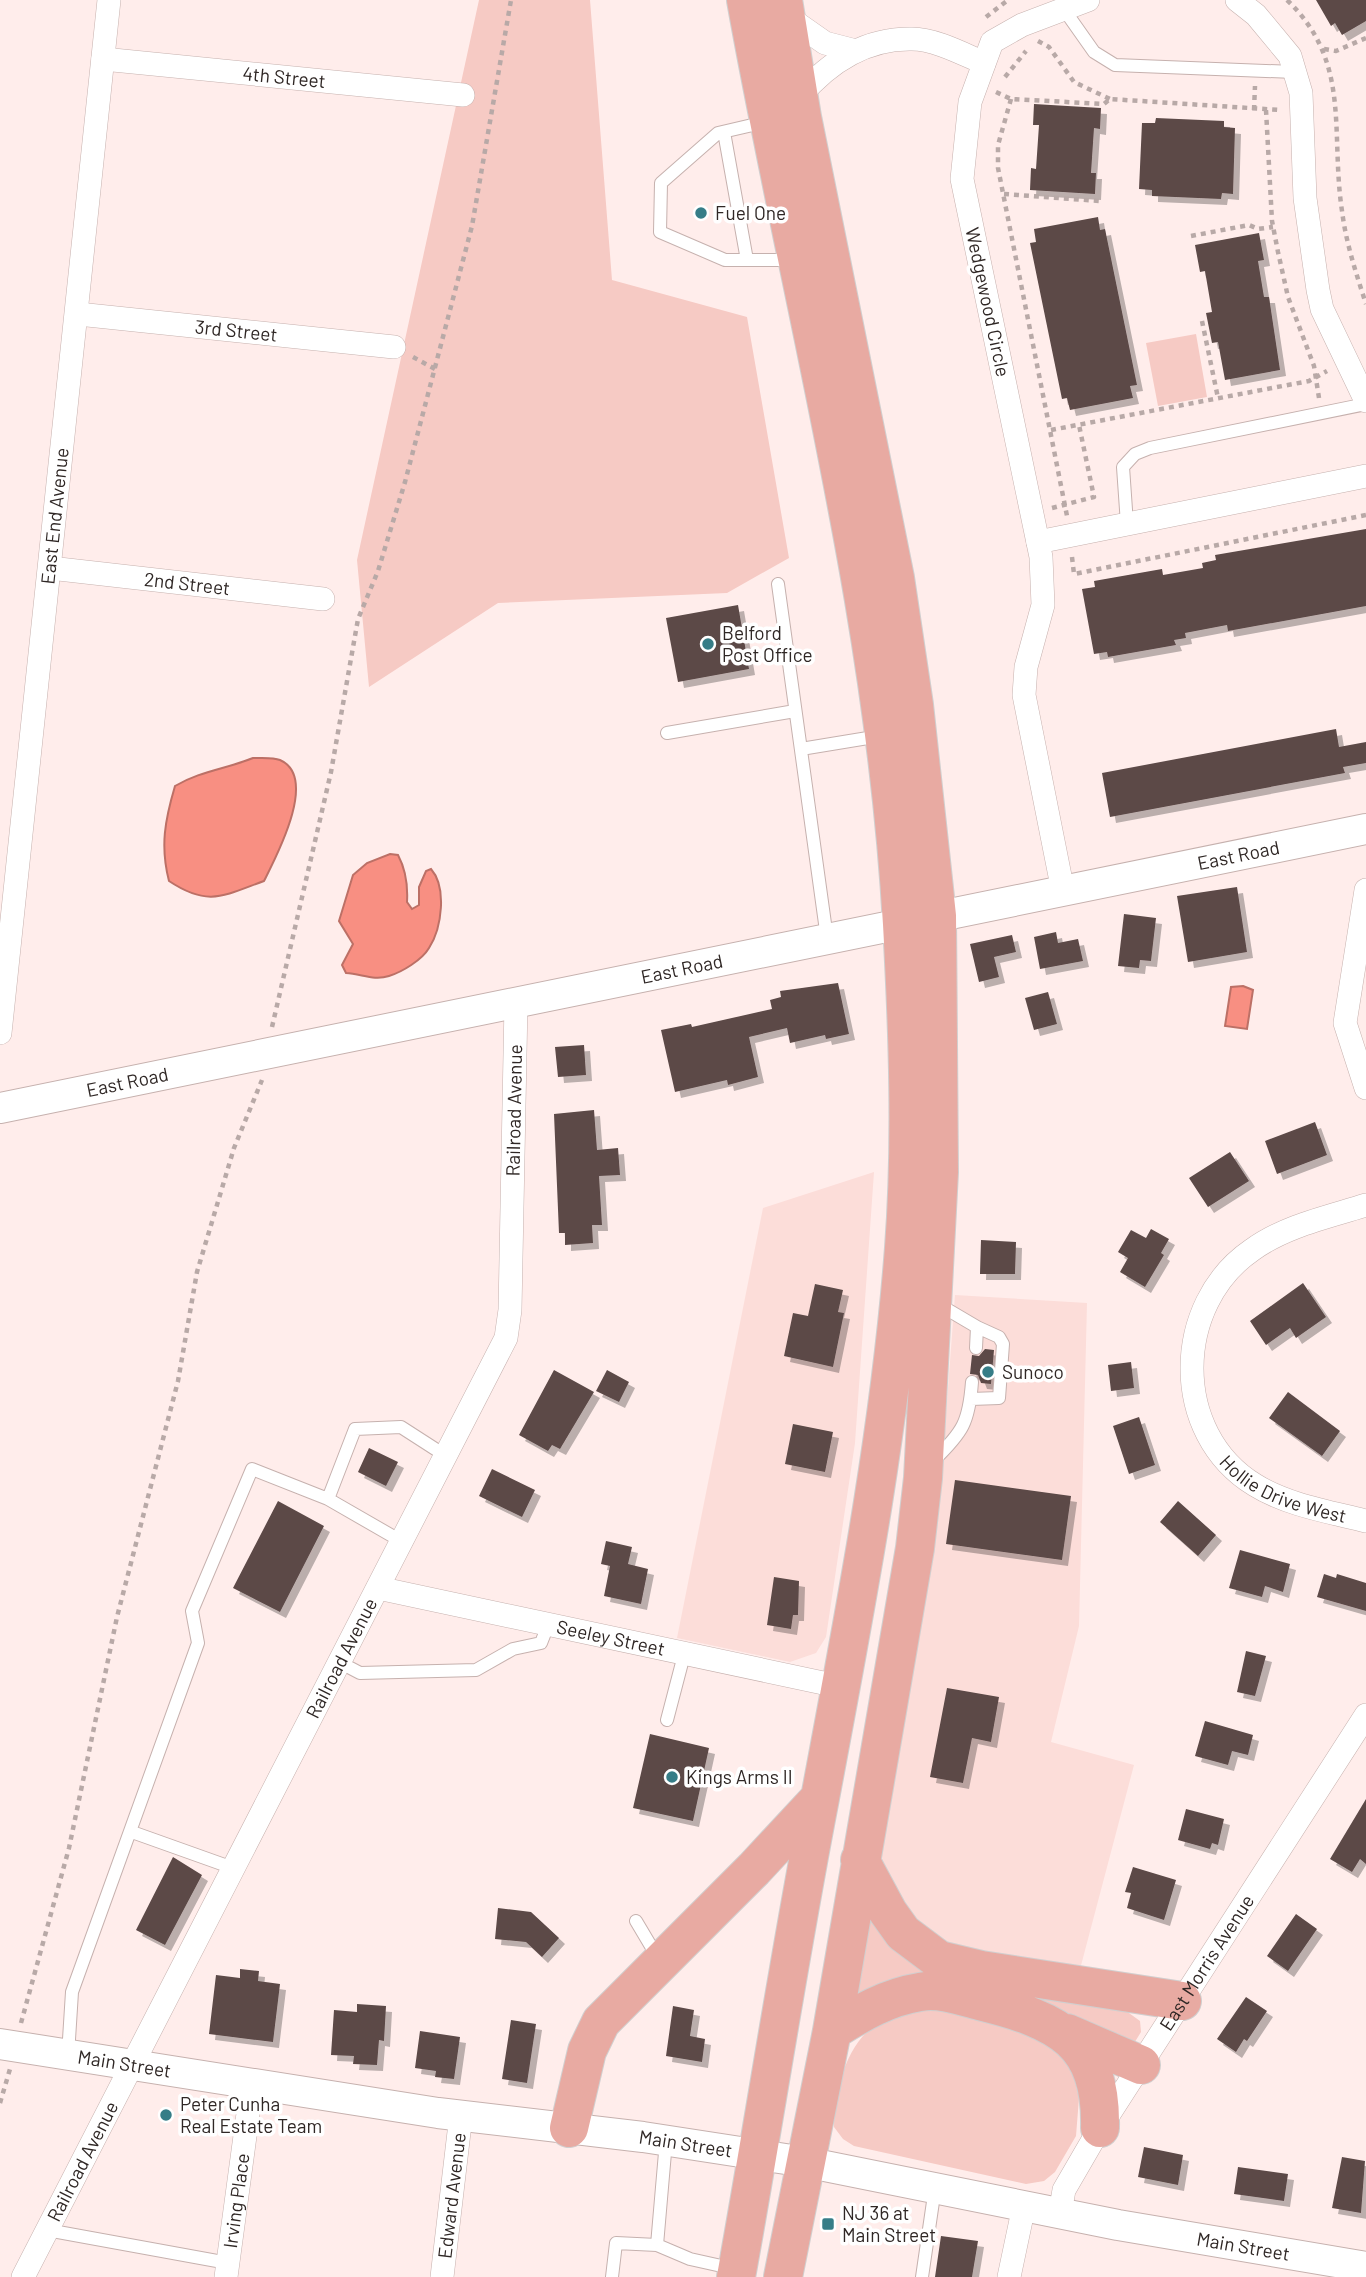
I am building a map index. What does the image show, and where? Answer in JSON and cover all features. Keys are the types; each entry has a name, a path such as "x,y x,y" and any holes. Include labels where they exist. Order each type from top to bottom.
{"highway":[{"path":"737,2273 820,1798 842,1688 882,1435 904,1247 907,1122 920,919 883,736 857,555 768,121 746,0"},
{"path":"783,2277 832,2031 915,1548 923,1470 939,1160 920,919 914,705 895,578 799,97 784,7"},
{"path":"569,2128 587,2051 601,2022 754,1869 820,1798"},
{"path":"860,1860 888,1912 903,1933 939,1960 981,1970 1182,2001"},
{"path":"832,2031 859,2014 896,1997 923,1991 951,1993 1006,2007 1141,2065"},
{"path":"1065,2032 1088,2062 1101,2094 1100,2128"}],"street":[{"name":"East End Avenue","path":"0,1033 78,314 109,0"},
{"name":"Wedgewood Circle","path":"1063,891 1024,695 1026,667 1043,605 1038,542 962,179 970,102 992,42 1022,24 1088,0"},
{"path":"1237,0 1256,15 1290,56 1301,93 1306,198 1322,309 1366,402"},
{"path":"784,7 825,43 856,51"},
{"path":"799,97 817,75 856,51 912,39 984,63"},
{"name":"4th Street","path":"103,59 463,95"},
{"name":"3rd Street","path":"78,314 394,347"},
{"path":"1038,542 1366,476"},
{"name":"2nd Street","path":"50,568 323,598"},
{"name":"East Road","path":"0,1108 1366,829"},
{"path":"1366,890 1345,1023 1366,1088"},
{"name":"Railroad Avenue","path":"23,2277 506,1338 516,1003"},
{"name":"Hollie Drive West","path":"1366,1205 1275,1237 1252,1250 1220,1280 1202,1311 1192,1348 1191,1372 1198,1411 1213,1441 1238,1474 1255,1486 1295,1502 1366,1521"},
{"name":"Seeley Street","path":"378,1588 842,1688"},
{"name":"East Morris Avenue","path":"1060,2213 1064,2190 1100,2128 1366,1715"},
{"name":"Main Street","path":"10,2046 461,2115 805,2162 1060,2213 1366,2267"},
{"name":"Irving Place","path":"227,2270 252,2084"},
{"name":"Edward Avenue","path":"442,2277 461,2115"},
{"path":"1009,2277 1024,2206"}],"lane":[{"path":"1063,8 1094,52 1115,65 1294,72"},
{"path":"768,121 718,133 661,183 660,232 725,260 796,260"},
{"path":"724,132 747,260"},
{"path":"1128,524 1123,467 1135,454 1150,448 1366,402"},
{"path":"778,584 827,938"},
{"path":"667,733 795,711"},
{"path":"801,749 883,736"},
{"path":"933,1302 999,1337 1003,1344 999,1398 971,1399"},
{"path":"976,1348 977,1327"},
{"path":"923,1470 958,1437 968,1419 972,1382"},
{"path":"328,1499 355,1429 401,1427 446,1456"},
{"path":"68,2055 72,1992 132,1832 198,1643 192,1611 252,1469 328,1499 401,1542"},
{"path":"339,1662 360,1673 476,1670 513,1649 541,1643 548,1625"},
{"path":"667,1720 684,1655"},
{"path":"132,1832 233,1868"},
{"path":"636,1922 660,1961"},
{"path":"657,2245 666,2141"},
{"path":"922,2277 935,2188"},
{"path":"47,2230 227,2270"},
{"path":"612,2277 616,2243 657,2245 690,2259 737,2273"}],"path":[{"path":"271,1032 331,772 358,619 378,571 405,482 472,226 511,0"},
{"path":"1287,0 1304,16 1323,49 1335,85 1341,208 1351,257 1366,304"},
{"path":"1323,49 1336,51 1366,37"},
{"path":"1110,99 1104,104 1011,99 1000,97 995,91 1024,53 1038,41 1049,47 1074,82 1110,99 1254,110 1302,110"},
{"path":"1254,110 1255,72"},
{"path":"1011,99 998,145 998,168 1051,430 1067,524"},
{"path":"1266,110 1273,227 1288,297 1314,366 1314,377 1323,412"},
{"path":"1004,194 1099,201"},
{"path":"1191,236 1249,225 1258,229 1273,227"},
{"path":"1202,321 1218,398"},
{"path":"1051,430 1310,381 1314,377 1349,365"},
{"path":"1045,510 1094,497 1079,425"},
{"path":"1071,549 1074,574 1366,515"},
{"path":"0,2103 10,2046 68,1848 117,1617 178,1381 197,1272 234,1148 263,1075"}],"shaded area":[{"path":"479,0 590,0 612,280 747,317 789,558 727,593 498,603 369,687 357,560"},
{"path":"1196,334 1207,397 1158,406 1146,343"},
{"path":"253,758 280,760 291,769 296,783 295,799 285,837 264,881 226,894 205,896 169,881 165,833 175,786"},
{"path":"390,854 398,855 401,861 406,878 407,902 412,909 419,905 419,887 426,871 431,869 436,877 441,897 437,930 422,957 394,974 378,978 346,973 342,965 353,944 339,921 353,875 367,863"},
{"path":"1243,986 1253,990 1247,1029 1225,1026 1231,987"},
{"path":"874,1172 855,1443 826,1637 816,1653 790,1662 677,1638 763,1208"},
{"path":"955,1295 1087,1303 1079,1626 1051,1742 1134,1765 1079,1973 979,1960 910,1929 879,1860 943,1455"},
{"path":"869,1906 937,1974 863,1998 855,1992"},
{"path":"985,1985 1122,2008 1140,2021 1141,2032 1133,2045"},
{"path":"916,2004 1030,2030 1071,2064 1079,2098 1076,2136 1055,2172 1044,2181 1026,2184 854,2146 843,2139 834,2127 840,2082 859,2041 881,2020"}],"building":[{"path":"1316,0 1366,0 1366,21 1342,35 1335,23 1331,26"},
{"path":"1034,104 1101,108 1100,129 1094,128 1091,173 1096,173 1095,194 1030,190 1031,168 1036,169 1039,125 1033,125"},
{"path":"1156,118 1224,121 1224,127 1235,128 1233,194 1222,193 1221,199 1152,196 1152,190 1139,189 1142,123 1155,123"},
{"path":"1098,217 1100,230 1105,229 1137,385 1130,386 1133,398 1070,410 1067,398 1062,399 1030,243 1036,242 1034,229"},
{"path":"1259,233 1264,260 1258,261 1264,297 1269,297 1280,370 1225,380 1218,342 1212,343 1206,313 1212,312 1205,271 1200,272 1195,245"},
{"path":"1366,529 1366,606 1228,631 1227,625 1185,633 1186,638 1174,640 1176,645 1108,657 1107,652 1094,654 1082,589 1095,587 1094,581 1162,569 1163,575 1203,568 1202,563 1216,560 1215,555"},
{"name":"Belford Post Office","path":"738,605 749,669 678,682 666,618"},
{"path":"1336,729 1339,747 1366,742 1366,763 1343,767 1345,773 1110,817 1102,773"},
{"path":"1237,887 1247,952 1188,962 1177,896"},
{"path":"1124,914 1156,918 1151,961 1140,960 1139,968 1118,966"},
{"path":"1056,932 1058,943 1078,939 1083,961 1040,969 1034,937"},
{"path":"1012,935 1016,952 994,957 999,977 979,982 970,944"},
{"path":"838,983 849,1034 826,1039 825,1035 790,1043 787,1028 749,1037 758,1077 728,1085 727,1080 675,1092 661,1030 691,1024 692,1027 772,1009 770,1000 781,997 780,991"},
{"path":"1048,992 1057,1024 1034,1030 1025,998"},
{"path":"584,1045 586,1075 558,1077 555,1047"},
{"path":"594,1110 597,1150 618,1148 620,1175 599,1176 602,1225 592,1225 593,1243 565,1245 565,1233 559,1233 554,1114"},
{"path":"1315,1122 1327,1155 1277,1174 1265,1141"},
{"path":"1230,1152 1249,1181 1208,1207 1189,1178"},
{"path":"1151,1229 1169,1239 1161,1253 1164,1255 1145,1287 1120,1272 1128,1258 1118,1252 1131,1230 1146,1238"},
{"path":"981,1240 1016,1242 1015,1274 980,1274"},
{"path":"1303,1283 1326,1317 1296,1338 1290,1328 1266,1345 1250,1321"},
{"path":"815,1284 843,1290 838,1312 844,1313 833,1367 784,1356 793,1313 808,1316"},
{"path":"985,1349 994,1350 991,1384 981,1383 978,1375 970,1374 972,1355 979,1356"},
{"path":"1131,1362 1134,1388 1111,1391 1108,1365"},
{"path":"554,1370 594,1392 560,1449 552,1445 548,1451 519,1435"},
{"path":"607,1370 629,1382 619,1402 596,1391"},
{"path":"1288,1392 1340,1431 1322,1456 1269,1418"},
{"path":"1139,1417 1155,1465 1129,1474 1113,1426"},
{"path":"793,1424 833,1432 825,1472 785,1464"},
{"path":"369,1448 398,1462 386,1486 358,1472"},
{"path":"492,1469 535,1490 522,1517 479,1496"},
{"path":"955,1480 1071,1496 1062,1560 946,1544"},
{"path":"278,1501 324,1526 280,1612 233,1588"},
{"path":"1178,1501 1216,1535 1198,1556 1160,1522"},
{"path":"606,1541 632,1547 628,1564 648,1569 641,1604 604,1596 610,1566 601,1564"},
{"path":"1240,1550 1290,1564 1283,1592 1265,1586 1262,1597 1229,1588"},
{"path":"1324,1574 1336,1578 1337,1574 1366,1583 1366,1611 1317,1597"},
{"path":"774,1577 799,1581 798,1615 793,1615 791,1629 767,1625"},
{"path":"1246,1651 1266,1656 1255,1696 1237,1692"},
{"path":"947,1688 999,1697 991,1742 972,1738 963,1783 930,1777"},
{"path":"1205,1721 1253,1735 1248,1755 1232,1751 1228,1765 1195,1756"},
{"path":"650,1734 709,1748 693,1821 633,1808"},
{"path":"1366,1799 1366,1864 1360,1859 1352,1872 1330,1859"},
{"path":"1186,1809 1224,1819 1218,1845 1212,1843 1210,1849 1178,1840"},
{"path":"173,1857 202,1875 165,1945 136,1930"},
{"path":"1133,1867 1176,1880 1164,1920 1127,1908 1131,1893 1125,1892"},
{"path":"498,1908 531,1912 559,1938 542,1957 526,1942 495,1939"},
{"path":"1296,1914 1317,1929 1288,1971 1267,1956"},
{"path":"240,1969 259,1971 258,1981 280,1984 273,2042 209,2034 216,1975 240,1978"},
{"path":"1246,1997 1267,2011 1247,2041 1244,2039 1236,2052 1217,2039"},
{"path":"357,2004 386,2006 384,2041 379,2040 377,2065 353,2064 354,2056 331,2055 334,2010 357,2012"},
{"path":"673,2006 694,2010 690,2036 705,2039 702,2062 666,2056"},
{"path":"511,2020 536,2024 527,2083 502,2079"},
{"path":"420,2031 460,2037 454,2079 435,2077 436,2071 415,2068"},
{"path":"1144,2147 1183,2155 1178,2185 1138,2177"},
{"path":"1342,2157 1365,2161 1361,2213 1332,2208"},
{"path":"1238,2167 1288,2174 1284,2201 1234,2194"},
{"path":"941,2236 978,2241 972,2277 935,2277"}],"place":[{"name":"Fuel One","path":"701,213"},
{"name":"Belford Post Office","path":"708,644"},
{"name":"Sunoco","path":"988,1372"},
{"name":"Kings Arms II","path":"672,1777"},
{"name":"Peter Cunha Real Estate Team","path":"166,2115"},
{"name":"NJ 36 at Main Street","path":"828,2224"}]}
